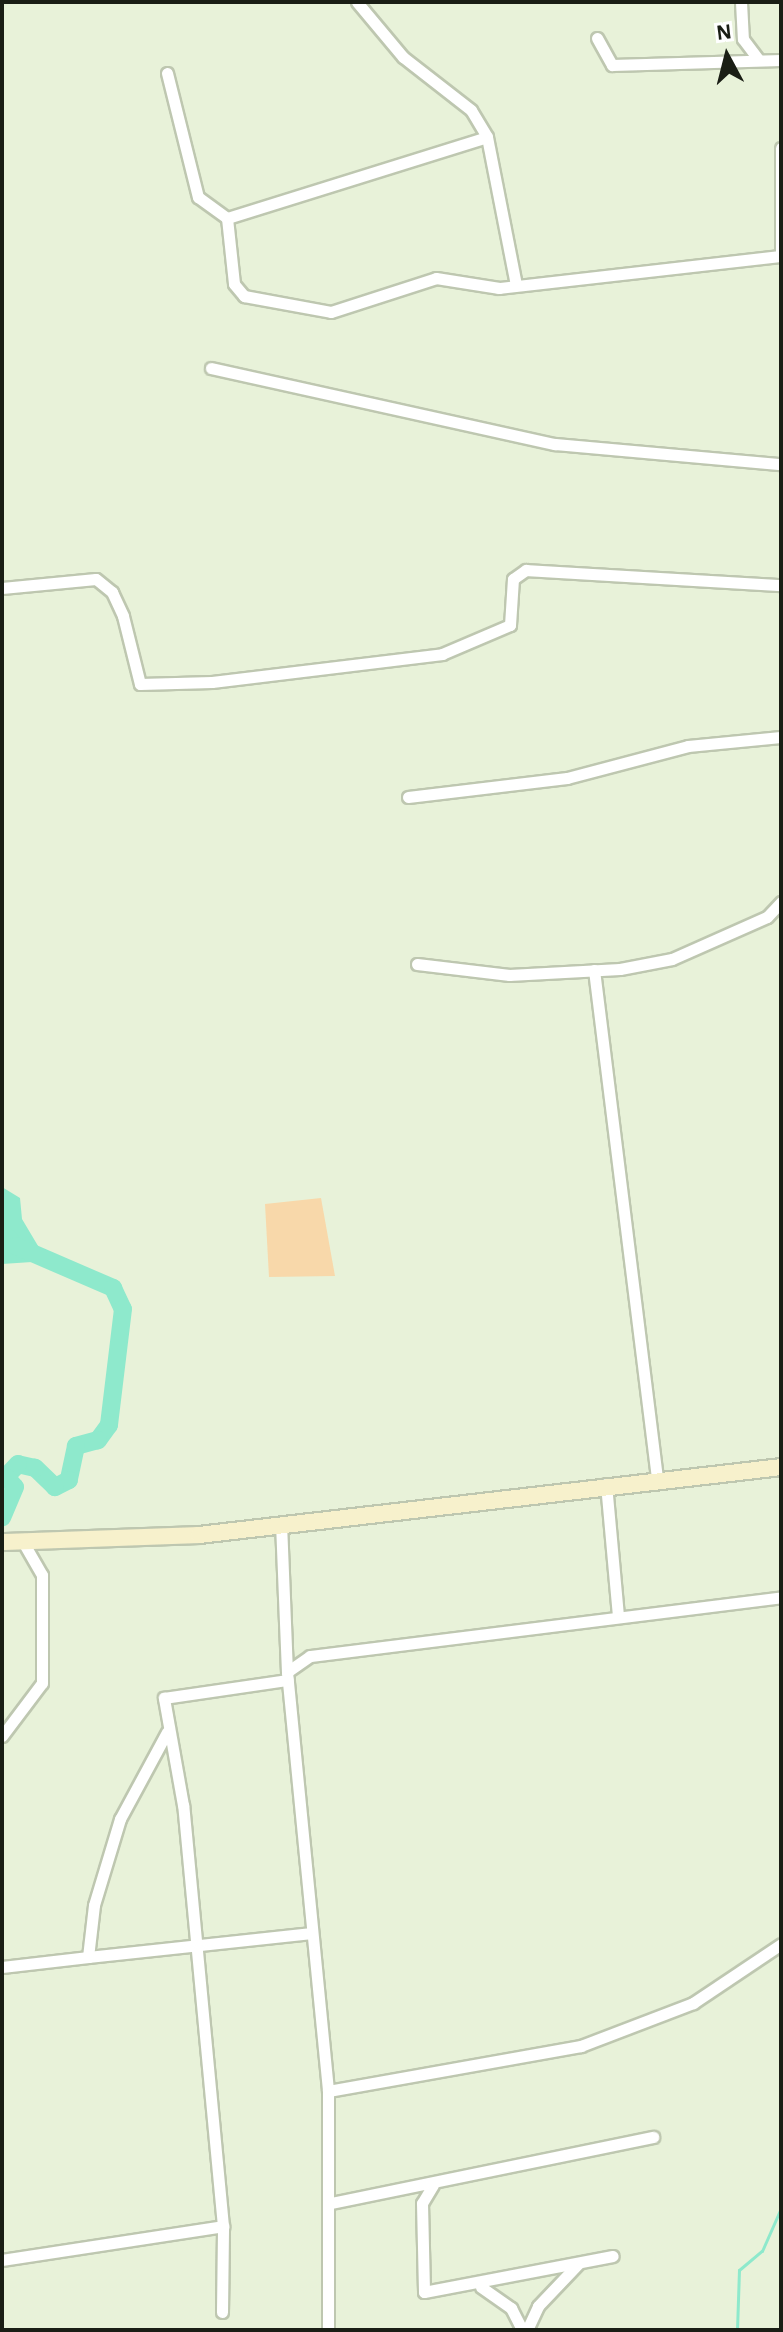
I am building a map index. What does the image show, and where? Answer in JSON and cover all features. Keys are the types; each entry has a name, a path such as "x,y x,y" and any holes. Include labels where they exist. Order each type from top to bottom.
{"main road":[{"path":"3,1542 137,1541 657,1478 781,1467"}],"street":[{"path":"357,2 403,57 471,110 487,137 516,285"},
{"path":"741,2 743,39 759,60"},
{"path":"597,38 612,65 781,60"},
{"path":"167,73 198,197 227,218 234,284 244,296 281,308 331,312 436,278 516,285 781,256 781,148"},
{"path":"227,218 487,137"},
{"path":"211,368 555,444 781,464"},
{"path":"2,588 96,579 112,592 123,616 140,684 212,682 442,654 510,625 513,579 526,570 781,585"},
{"path":"408,797 567,778 688,746 781,737"},
{"path":"417,964 509,975 594,970 672,959 767,917 781,902"},
{"path":"594,970 657,1478"},
{"path":"606,1484 618,1616"},
{"path":"281,1523 287,1676 328,2091 331,2203 328,2330"},
{"path":"2,1736 42,1683 42,1575 23,1542"},
{"path":"287,1646 310,1656 781,1597"},
{"path":"222,2312 223,2226 183,1805 164,1698 287,1676 310,1656"},
{"path":"88,1957 94,1905 120,1819 168,1731"},
{"path":"2,1967 312,1933"},
{"path":"328,2091 581,2046 693,2003 781,1944"},
{"path":"331,2203 402,2192 653,2137"},
{"path":"433,2185 422,2203 424,2292 477,2287 613,2256"},
{"path":"402,2192 422,2203"},
{"path":"2,2260 223,2226"},
{"path":"477,2287 511,2308 525,2330 538,2306 579,2263"}],"shaded area":[{"path":"321,1198 335,1276 269,1277 265,1204"}],"water":[{"path":"2,1187 20,1198 22,1219 47,1261 2,1264"}],"waterway":[{"path":"2,1232 16,1246 113,1288 123,1309 109,1425 98,1440 76,1446 69,1480 55,1487 35,1468 18,1464 6,1477 15,1487 2,1517"},
{"path":"737,2330 739,2270 762,2251 781,2208"}]}
